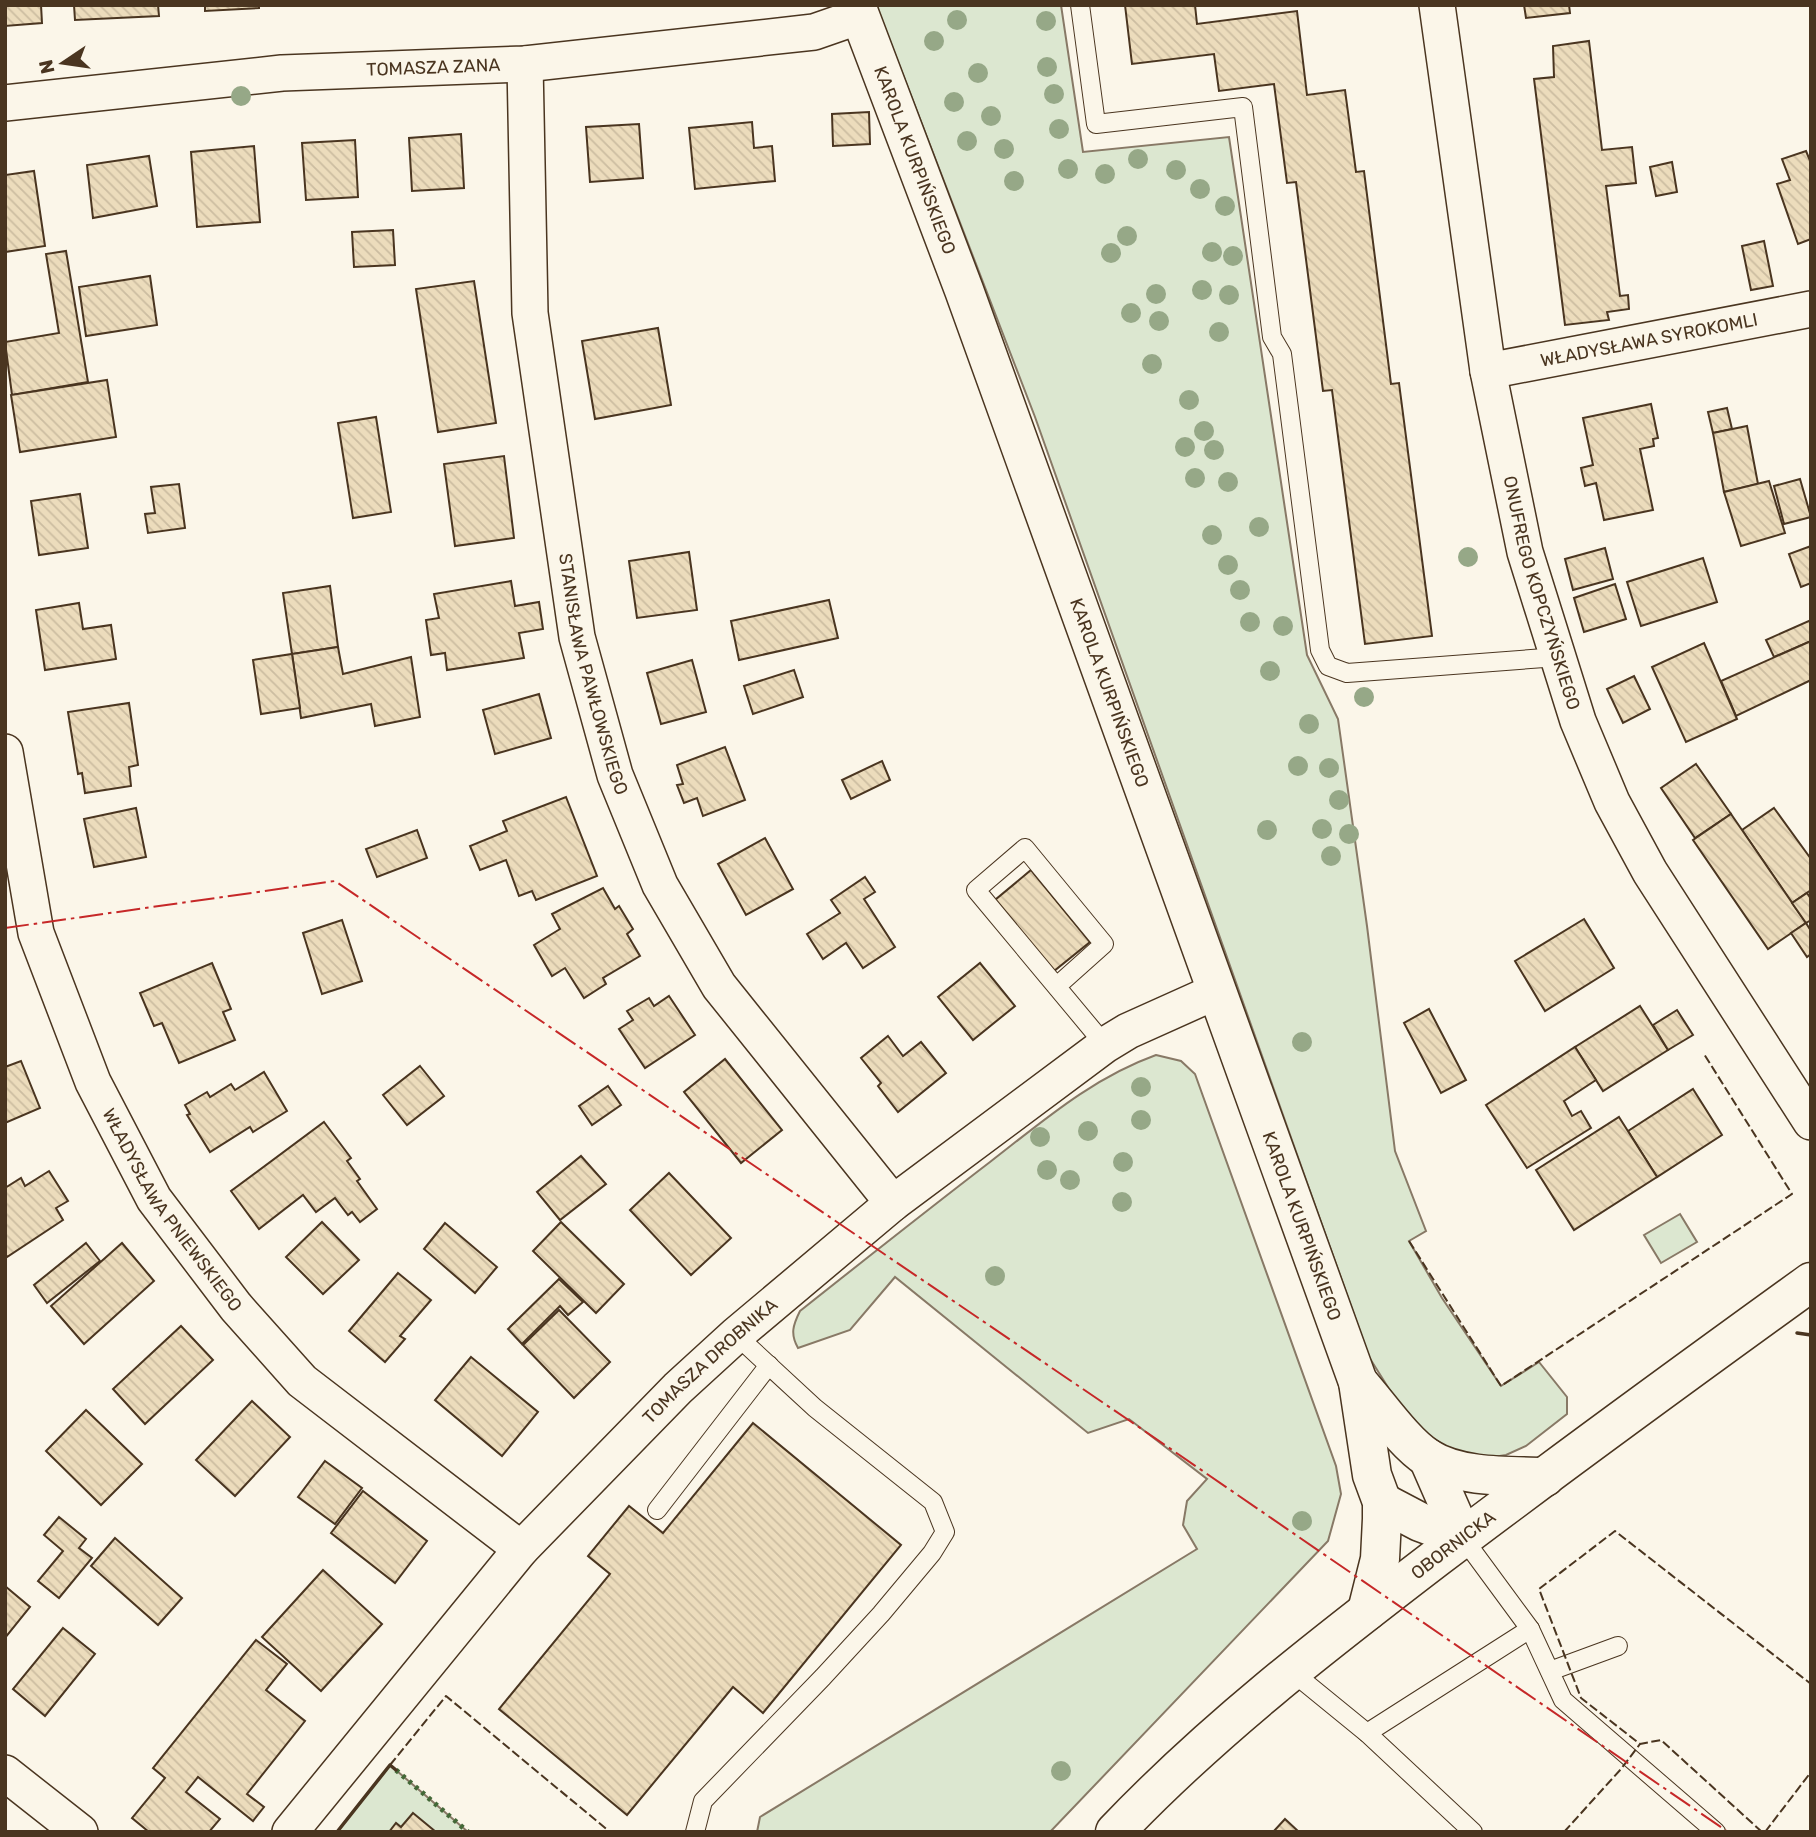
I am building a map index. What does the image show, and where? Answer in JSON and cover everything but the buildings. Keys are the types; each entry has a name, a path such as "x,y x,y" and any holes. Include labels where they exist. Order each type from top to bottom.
{"street":[{"name":"ONUFREGO KOPCZYŃSKIEGO","path":"1437,5 1488,371 1525,552 1578,721 1612,802 1650,872 1811,1122"},
{"name":"TOMASZA ZANA","path":"5,103 282,73 525,64 814,32 858,10"},
{"name":"KAROLA KURPIŃSKIEGO","path":"858,10 964,290 1358,1382 1372,1475 1382,1502 1380,1559 1367,1611"},
{"name":"STANISŁAWA PAWŁOWSKIEGO","path":"525,64 530,313 577,637 615,775 660,885 719,986 893,1203"},
{"name":"WŁADYSŁAWA SYROKOMLI","path":"1488,371 1811,309"},
{"name":"WŁADYSŁAWA PNIEWSKIEGO","path":"5,752 36,933 93,1082 154,1199 236,1307 302,1381 521,1549"},
{"name":"TOMASZA DROBNIKA","path":"290,1832 521,1549 678,1388 736,1335 893,1203 1105,1045 1128,1031 1217,991"},
{"name":"OBORNICKA","path":"1115,1832 1246,1709 1367,1611 1545,1477 1805,1295"},
{"name":"KAROLA KURPIŃSKIEGO","path":"1358,1382 1409,1441 1428,1458 1467,1472 1545,1477"},
{"name":"KAROLA KURPIŃSKIEGO","path":"1428,1458 1463,1538"},
{"path":"1382,1502 1420,1522 1463,1538"},
{"path":"5,1773 80,1832"}],"lane":[{"path":"1080,5 1096,124 1243,107 1272,337 1282,354 1320,650 1328,666 1347,673 1558,657"},
{"path":"1057,986 1104,944 1025,848 976,890 1105,1045"},
{"path":"695,1832 703,1801 881,1614 932,1553 945,1532 933,1502 815,1408 736,1335"},
{"path":"657,1510 769,1364"},
{"path":"1463,1538 1530,1629 1563,1700 1716,1832"},
{"path":"1367,1733 1530,1629"},
{"path":"1550,1671 1618,1646"},
{"path":"1291,1671 1367,1733 1474,1832"}],"green space":[{"path":"876,5 1061,5 1083,152 1229,137 1307,655 1338,719 1395,1151 1426,1231 1409,1241 1442,1298 1501,1386 1539,1362 1567,1397 1567,1414 1526,1446 1506,1455 1487,1458 1449,1449 1426,1433 1396,1400 1369,1357 1035,417"},
{"path":"1156,1055 1181,1061 1195,1074 1336,1466 1341,1494 1328,1541 1050,1832 757,1832 760,1817 1197,1549 1183,1525 1187,1501 1207,1479 1129,1419 1088,1433 895,1277 850,1330 798,1348 793,1334 800,1311 1029,1131 1089,1088"},
{"path":"1680,1214 1697,1242 1661,1263 1644,1235"},
{"path":"390,1765 468,1832 337,1832"}],"hedge":[{"path":"396,1770 468,1832"}],"fence":[{"path":"1409,1241 1501,1386 1792,1194 1704,1054"},
{"path":"1762,1832 1661,1740 1640,1744 1581,1698 1539,1589 1615,1531 1811,1684"},
{"path":"390,1765 446,1696 610,1832"},
{"path":"1564,1832 1640,1744"},
{"path":"1765,1832 1811,1772"}],"wall":[{"path":"1797,1333 1811,1335"},
{"path":"337,1832 390,1765 396,1770"}],"power":[{"path":"5,928 335,881 1130,1421 1728,1832"}]}
